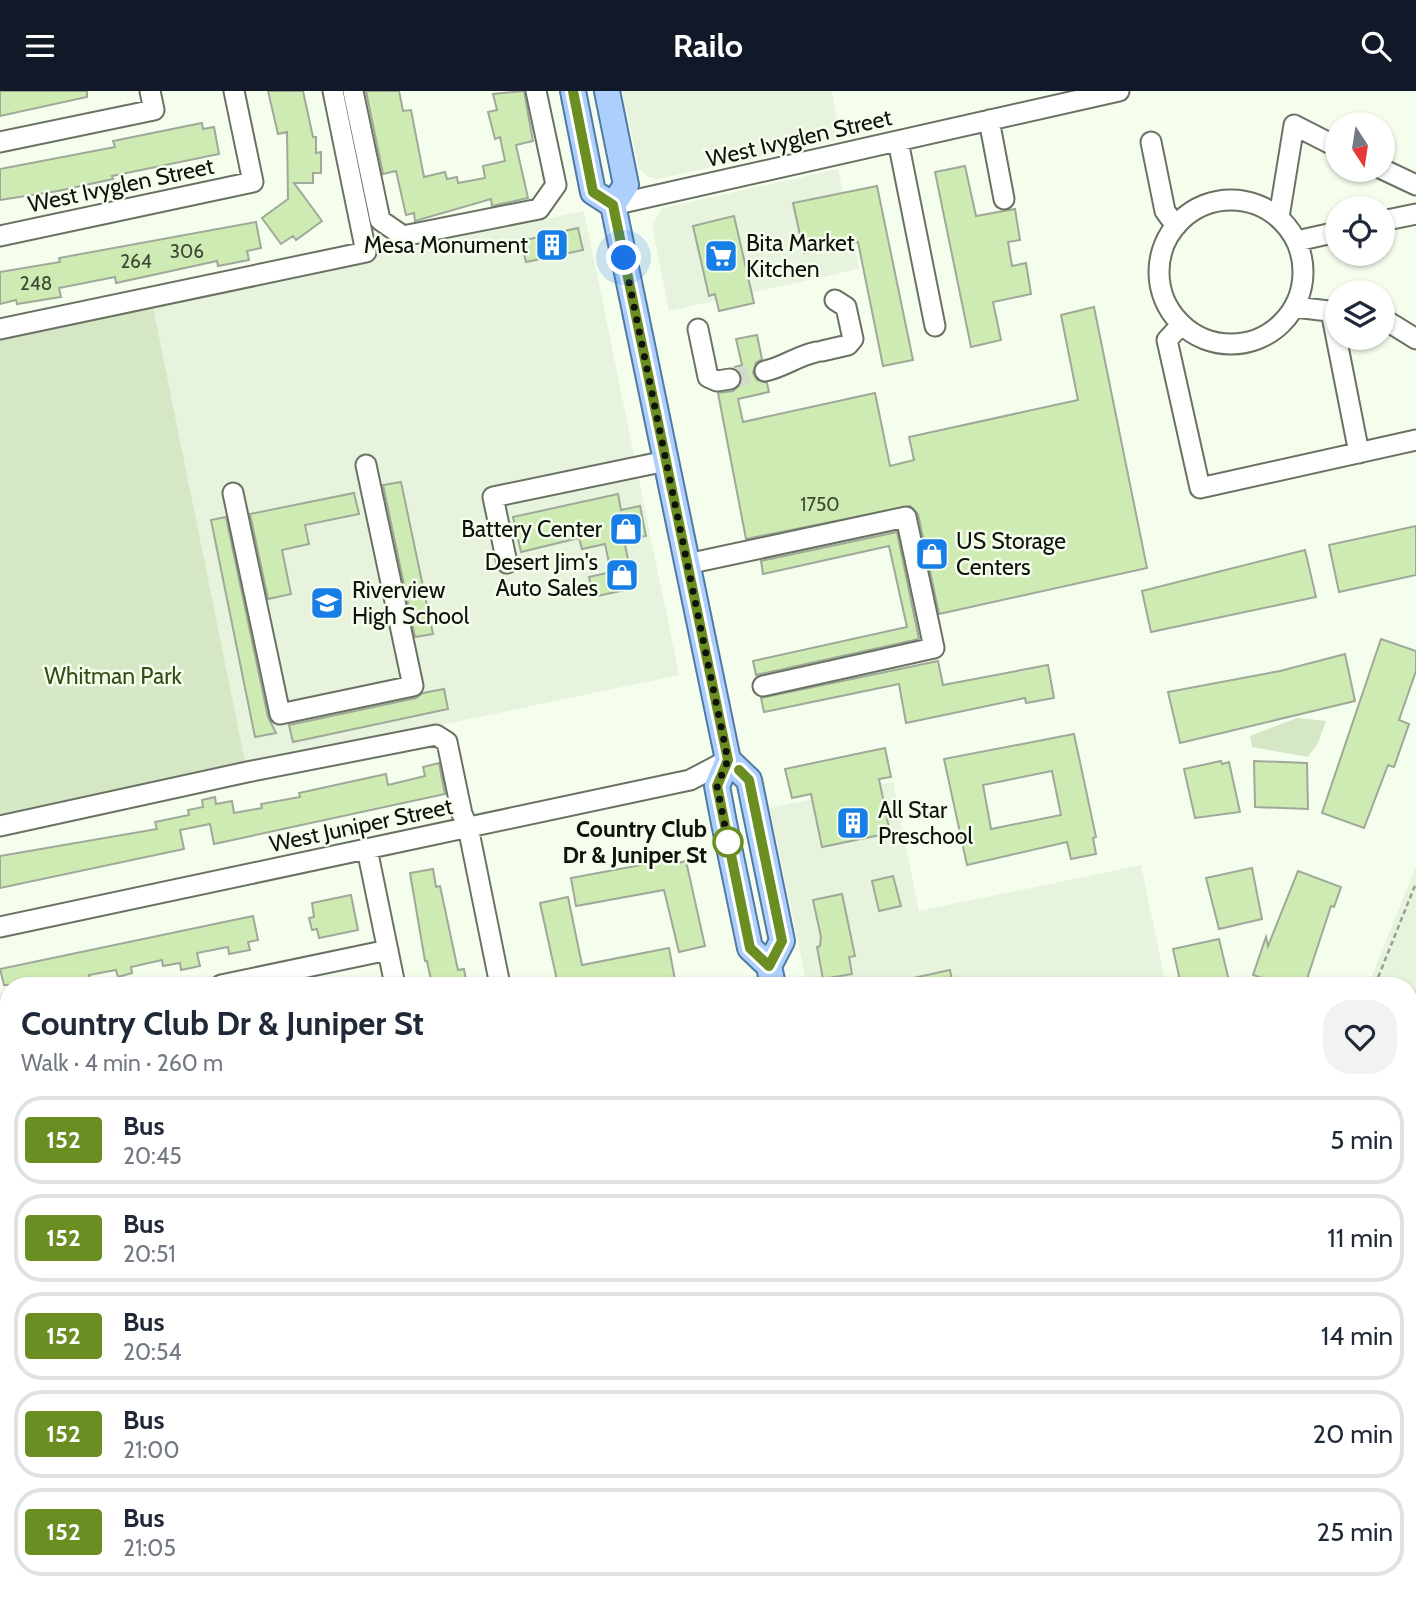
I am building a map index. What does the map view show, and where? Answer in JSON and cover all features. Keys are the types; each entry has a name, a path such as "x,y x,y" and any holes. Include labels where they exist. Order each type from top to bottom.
{"main road":[{"path":"573,91 593,192 613,205"},
{"path":"607,91 626,185 613,205 728,760 717,786 750,948 771,976"}],"street":[{"path":"0,142 154,110 150,91"},
{"name":"West Ivyglen Street","path":"0,236 253,182 234,91"},
{"path":"0,329 366,252 332,91"},
{"path":"354,91 380,220 403,236 539,209 556,185 536,91"},
{"name":"West Ivyglen Street","path":"613,205 1119,91"},
{"path":"989,120 1004,199"},
{"path":"1279,217 1294,125 1325,141"},
{"path":"898,141 935,327"},
{"path":"1151,142 1165,211 1176,226"},
{"path":"1395,175 1416,185"},
{"path":"1237,200 1259,205 1279,217 1297,241 1303,262 1303,285 1296,307 1282,324 1264,337 1243,344 1210,341 1181,325 1168,308 1160,288 1159,266 1164,244 1176,226 1193,211 1214,202 1237,200"},
{"path":"1395,218 1416,214"},
{"path":"1297,241 1325,235"},
{"path":"765,371 785,367 800,355 820,355 848,345 853,339 852,320 846,307 835,300"},
{"path":"1296,307 1325,311"},
{"path":"1181,325 1167,340 1200,488 1416,440"},
{"path":"1395,326 1416,339"},
{"path":"698,329 708,377 717,381 730,379"},
{"path":"1341,350 1359,453"},
{"path":"506,563 493,497 666,461"},
{"path":"233,493 280,714 333,703 413,686 366,465"},
{"path":"687,564 906,517 934,648 763,686"},
{"path":"0,826 247,772 436,735 447,742 462,814 468,827 498,977"},
{"name":"West Juniper Street","path":"0,927 690,780 728,760"},
{"path":"367,849 393,977"},
{"path":"259,977 388,950"}],"path":[{"path":"1378,977 1416,883"}],"shaded area":[{"path":"622,91 832,91 841,139 658,179 647,176 639,168"},
{"path":"838,169 859,269 669,311 653,231 653,223 663,208"},
{"name":"Riverview High School","path":"584,211 679,675 246,766 152,302"},
{"path":"893,782 919,911 1141,865 1164,977 805,977 770,808"},
{"path":"1416,866 1416,977 1371,977"}],"green space":[{"name":"Whitman Park","path":"152,302 246,766 0,819 0,336"},
{"path":"1297,718 1326,721 1318,743 1308,757 1252,747 1250,736"}],"building":[{"path":"0,91 87,91 87,97 0,116"},
{"path":"268,91 303,91 313,137 316,137 316,153 321,152 321,173 313,173 313,183 294,183 322,221 296,240 293,236 281,244 262,218 288,199 287,132 278,134"},
{"path":"366,91 399,91 403,111 411,110 424,177 445,172 447,179 457,177 458,183 485,178 483,166 505,161 500,137 495,139 488,112 497,110 493,94 524,91 533,141 516,145 528,198 492,206 491,199 415,221 414,213 406,215 396,171 383,174"},
{"path":"202,123 203,129 214,127 219,154 112,176 113,179 58,191 0,200 0,169 115,147 113,141"},
{"path":"965,166 976,216 1015,209 1020,240 1008,242 1012,266 1026,263 1031,294 993,302 1001,340 971,347 935,172"},
{"path":"877,186 913,360 883,366 858,242 804,253 793,203"},
{"name":"Bita Market Kitchen","path":"734,216 754,303 719,311 715,294 709,296 693,226"},
{"path":"256,222 261,248 247,251 249,260 218,266 217,261 116,283 115,277 59,288 61,297 17,304 16,300 0,304 0,272 60,262 59,258"},
{"name":"Mesa Monument","path":"578,228 583,250 526,262 521,241"},
{"path":"1094,307 1147,568 939,614 918,514 910,506 746,539 718,393 733,391 742,383 740,372 735,367 742,365 736,339 757,335 762,359 756,363 753,373 757,380 767,383 769,392 738,399 743,422 875,393 890,466 914,460 909,437 1078,400 1061,315"},
{"path":"401,482 433,634 415,637 383,485"},
{"path":"354,493 359,514 305,525 309,544 282,550 291,594 268,599 250,514"},
{"path":"618,494 621,510 640,506 646,536 624,540 634,588 593,597 589,577 611,572 605,544 582,549 579,538 521,552 513,517"},
{"path":"226,517 268,717 276,733 255,737 211,520"},
{"path":"1416,526 1416,575 1339,592 1329,545"},
{"path":"897,532 919,639 756,675 753,661 907,627 889,546 763,574 761,561"},
{"path":"1305,550 1316,597 1151,632 1142,591"},
{"path":"1381,639 1416,651 1416,671 1399,720 1409,724 1394,767 1388,765 1364,828 1322,813"},
{"path":"1345,654 1355,701 1180,743 1168,692 1280,671"},
{"path":"938,661 943,685 1048,665 1054,698 1026,703 1025,698 906,723 899,684 764,712 761,698"},
{"path":"444,689 448,709 293,742 289,725 416,698 423,693"},
{"path":"1074,734 1096,837 1093,838 1096,854 1071,859 1067,842 967,865 944,759","holes":["1052,771 1061,815 991,829 983,785"]},
{"path":"885,748 891,777 879,779 890,833 822,847 811,794 792,798 785,769"},
{"path":"1221,761 1222,764 1229,762 1240,812 1195,818 1184,769"},
{"path":"1254,761 1307,763 1308,809 1255,807"},
{"path":"439,763 445,794 214,844 210,824 180,830 184,849 0,888 0,856 157,829 155,822 189,815 188,810 203,807 202,800 215,797 216,804 232,801 234,813 262,808 261,804 300,797 299,793 386,774 388,785 425,776 423,767"},
{"path":"673,859 674,864 686,861 705,946 679,952 664,890 576,906 571,878"},
{"path":"1252,868 1262,919 1219,929 1206,878"},
{"path":"433,869 436,887 440,886 458,970 464,969 466,977 430,977 425,961 410,873"},
{"path":"1298,871 1341,887 1334,907 1331,906 1308,977 1253,975 1266,937 1268,946"},
{"path":"893,876 901,906 879,911 872,881"},
{"path":"842,894 855,956 849,957 852,974 823,977 817,947 820,946 821,937 813,900"},
{"path":"351,895 358,930 319,938 317,929 312,930 309,918 314,917 312,903"},
{"path":"568,897 582,965 669,948 674,977 556,977 540,903"},
{"path":"253,916 258,940 248,942 250,950 229,954 228,947 197,953 200,966 181,970 180,963 163,966 162,960 131,967 132,973 118,977 116,970 90,977 2,977 0,969"},
{"path":"1219,939 1228,977 1179,977 1173,949"},
{"path":"950,970 951,977 918,977"}],"tunnel":[{"path":"730,379 765,371"}],"bus line":[{"name":"152","path":"573,91 593,192 613,205 728,760 717,786 750,948 769,966 782,941 749,780 739,770"}],"place":[{"name":"Mesa Monument","path":"552,245"},
{"name":"Bita Market Kitchen","path":"721,256"},
{"name":"Battery Center","path":"626,529"},
{"name":"US Storage Centers","path":"932,554"},
{"name":"Desert Jim's Auto Sales","path":"622,575"},
{"name":"Riverview High School","path":"327,603"},
{"name":"All Star Preschool","path":"853,823"},
{"name":"Country Club Dr & Juniper St","path":"728,842"}],"route":[{"path":"624,258 728,760 717,786 728,842"}]}
